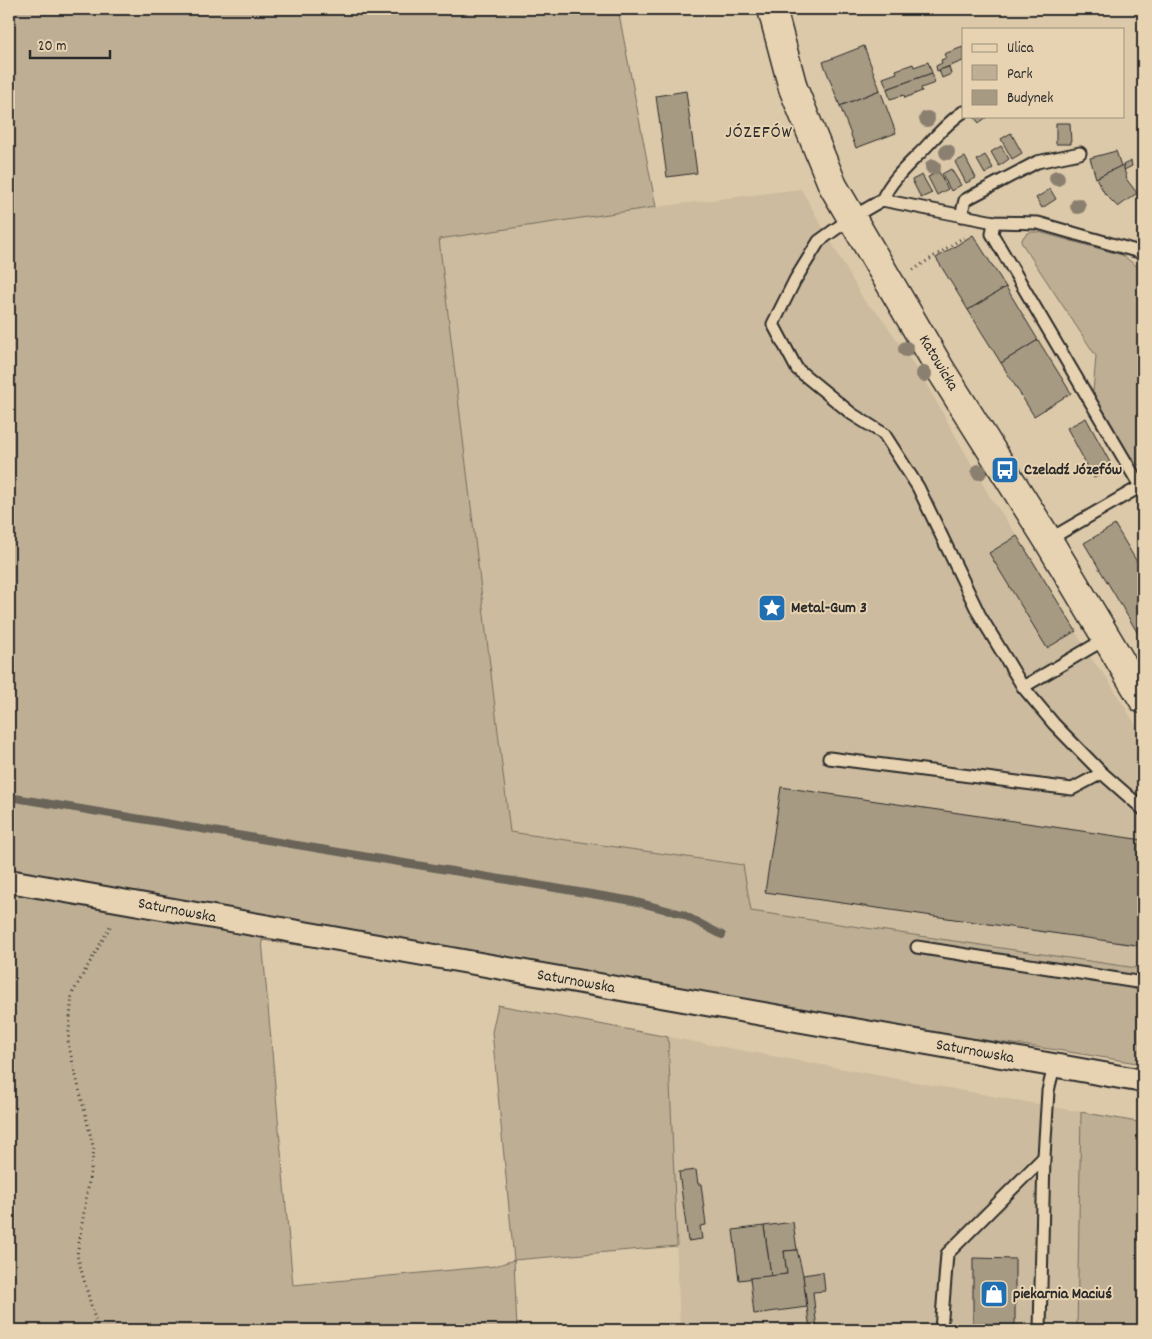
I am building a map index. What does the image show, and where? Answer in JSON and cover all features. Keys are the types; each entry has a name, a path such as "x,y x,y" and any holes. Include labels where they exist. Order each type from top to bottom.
{"street":[{"name":"Katowicka","path":"772,9 793,88 833,186 942,372 1048,540 1143,699"},
{"name":"Saturnowska","path":"9,881 1143,1081"}],"lane":[{"path":"962,113 953,119 899,174 882,200 851,218 819,241 795,280 773,324 797,369 852,414 884,434 918,487 978,614 1023,687 1054,724 1102,774 1143,809"},
{"path":"961,216 965,200 1037,162 1080,153"},
{"path":"882,200 994,222 1038,223 1143,253"},
{"path":"994,222 992,234 1142,486 1048,540"},
{"path":"1023,687 1107,638"},
{"path":"829,758 1072,789 1102,774"},
{"path":"917,947 1143,983"},
{"path":"1040,1330 1044,1157 1048,1091 1054,1066"},
{"path":"941,1330 947,1254 1044,1157"}],"path":[{"path":"910,272 967,235"},
{"path":"98,1330 77,1255 94,1150 68,1043 72,994 124,901"}],"shaded area":[{"name":"Metal-Gum 3","path":"801,189 865,302 879,314 923,378 990,497 1030,554 1093,661 1107,678 1143,737 1143,969 751,911 743,865 510,832 439,238 656,207"},
{"path":"668,1037 1081,1112 1077,1330 680,1330"}],"green space":[{"path":"9,9 618,9 656,207 439,239 510,832 743,865 751,911 1143,969 1143,1064 1057,1050 262,940 293,1285 495,1266 514,1260 517,1330 9,1330"},
{"path":"1030,232 1039,232 1122,255 1143,271 1143,469 1132,459 1093,392 1096,356 1021,242 1024,236"},
{"path":"498,1005 668,1037 677,1246 514,1260 492,1032"},
{"path":"1081,1112 1143,1123 1143,1330 1077,1330"}],"building":[{"path":"1059,9 1076,9 1076,10 1059,13"},
{"path":"864,46 880,90 840,106 823,62"},
{"path":"962,47 962,61 937,71 936,66 942,63 941,60 946,58 944,54"},
{"path":"928,62 932,73 887,89 883,78 897,73 896,70 913,64 914,67"},
{"path":"949,67 951,74 942,78 939,70"},
{"path":"932,73 935,83 921,88 922,91 905,98 904,95 890,99 887,89"},
{"path":"880,90 896,133 856,148 840,106"},
{"path":"686,91 697,173 667,177 656,96"},
{"path":"975,118 985,118 979,123"},
{"path":"1056,123 1070,123 1071,144 1056,144"},
{"path":"1011,133 1022,153 1012,159 1001,139"},
{"path":"1001,146 1009,159 999,166 991,152"},
{"path":"1116,151 1121,166 1096,178 1090,158"},
{"path":"985,155 993,168 985,174 977,160"},
{"path":"965,157 976,178 966,183 955,162"},
{"path":"1131,161 1132,166 1124,170 1123,165"},
{"path":"1123,165 1127,180 1137,193 1118,207 1105,194 1096,178"},
{"path":"951,169 961,185 951,191 942,174"},
{"path":"939,172 948,189 937,195 928,177"},
{"path":"922,175 932,193 921,198 912,180"},
{"path":"1050,189 1056,199 1042,208 1036,198"},
{"path":"973,235 1006,287 968,310 936,258"},
{"path":"1006,287 1038,340 1001,363 968,310"},
{"path":"1038,340 1071,393 1034,416 1001,363"},
{"path":"1086,418 1113,468 1094,478 1067,428"},
{"path":"1115,525 1143,572 1143,642 1084,543"},
{"path":"1017,536 1076,631 1047,648 989,553"},
{"path":"781,787 1143,840 1143,946 765,892"},
{"path":"696,1170 698,1184 701,1184 706,1225 700,1226 702,1239 688,1241 679,1172"},
{"path":"793,1222 797,1250 784,1251 787,1274 771,1276 764,1226"},
{"path":"764,1226 771,1276 739,1280 733,1230"},
{"path":"797,1250 803,1275 807,1307 754,1314 750,1278 787,1274 784,1251"},
{"name":"piekarnia Maciuś","path":"973,1258 1015,1259 1015,1330 973,1330"},
{"path":"823,1272 825,1291 813,1292 817,1330 810,1330 803,1275"}],"waterway":[{"path":"9,797 633,901 682,914 722,935"}],"place":[{"name":"Czeladź Józefów","path":"1005,470"},
{"name":"Metal-Gum 3","path":"772,608"},
{"name":"piekarnia Maciuś","path":"994,1294"}],"district":[{"name":"JÓZEFÓW","path":"759,133"}]}
